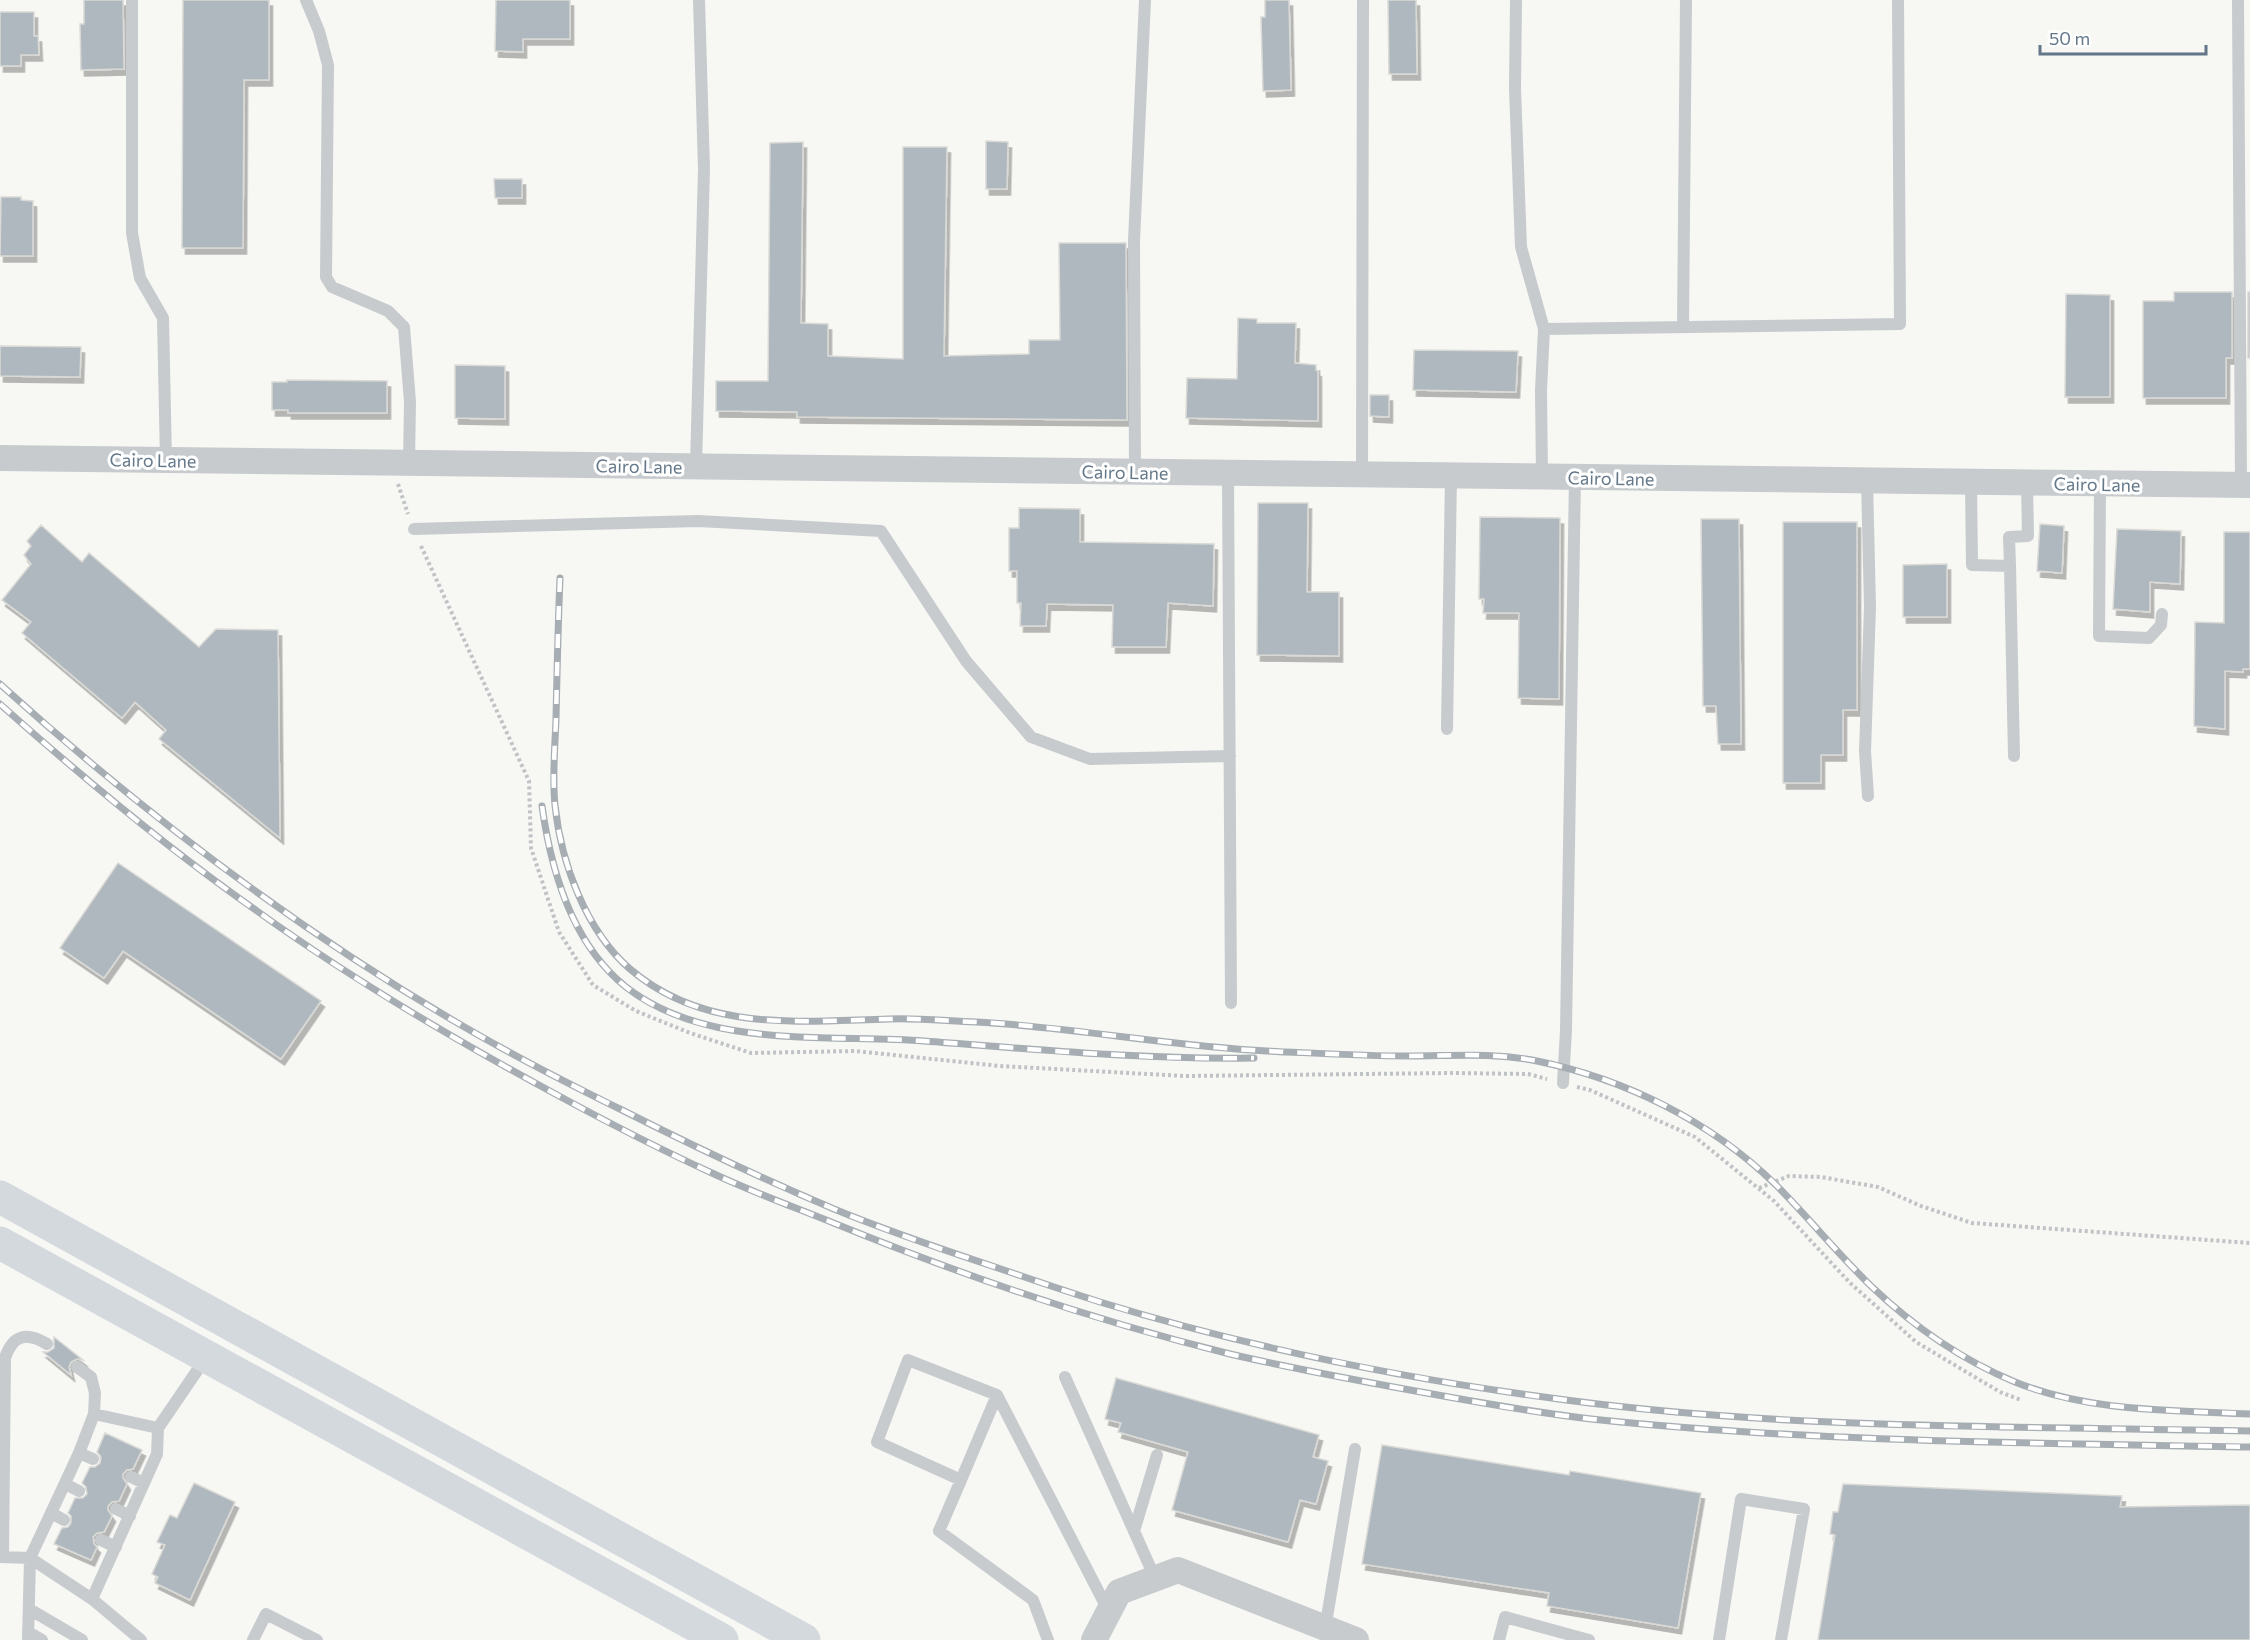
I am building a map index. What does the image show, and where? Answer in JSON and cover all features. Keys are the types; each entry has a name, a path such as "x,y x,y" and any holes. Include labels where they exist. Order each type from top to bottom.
{"main road":[{"path":"0,1197 804,1640"},
{"path":"0,1243 722,1640"}],"street":[{"name":"Cairo Lane","path":"0,458 2245,485"},
{"path":"1094,1640 1114,1601 1155,1578 1178,1570 1356,1640"}],"lane":[{"path":"132,0 132,233 140,278 163,318 166,460"},
{"path":"306,0 319,31 327,65 326,277 332,287 388,311 404,327 410,402 402,463"},
{"path":"696,466 704,169 699,0"},
{"path":"1135,472 1134,241 1145,0"},
{"path":"1362,474 1363,0"},
{"path":"1516,0 1515,89 1521,247 1544,329 1541,390 1542,477"},
{"path":"1683,327 1686,0"},
{"path":"1544,329 1900,324 1898,0"},
{"path":"2238,0 2245,485"},
{"path":"1228,473 1231,1003"},
{"path":"1447,729 1451,476"},
{"path":"1563,1083 1566,1030 1575,477"},
{"path":"1867,481 1870,607 1865,751 1868,796"},
{"path":"1971,482 1972,565 2010,566"},
{"path":"2014,756 2009,537 2028,536 2027,483"},
{"path":"2100,483 2098,636 2149,638 2161,625 2162,615"},
{"path":"414,530 698,521 881,531 966,661 1031,737 1090,759 1230,756"},
{"path":"47,1344 37,1338 18,1338 10,1344 5,1358 1,1557 30,1558 92,1599 141,1640"},
{"path":"92,1599 157,1454 158,1428 207,1357"},
{"path":"961,1480 877,1442 908,1360 998,1395 1114,1601"},
{"path":"42,1640 28,1636 30,1558 79,1453 94,1414 95,1393 91,1377 77,1367"},
{"path":"1065,1377 1155,1578"},
{"path":"998,1395 939,1531 1033,1600 1048,1640"},
{"path":"94,1414 158,1428"},
{"path":"1325,1629 1354,1449"},
{"path":"79,1453 93,1459"},
{"path":"1134,1531 1157,1455"},
{"path":"131,1477 144,1483"},
{"path":"65,1484 79,1491"},
{"path":"1719,1640 1741,1499 1804,1509 1781,1640"},
{"path":"116,1509 130,1516"},
{"path":"51,1514 64,1520"},
{"path":"102,1540 116,1547"},
{"path":"29,1609 82,1640"},
{"path":"253,1640 266,1614 317,1640"},
{"path":"1499,1640 1505,1617 1589,1640"}],"path":[{"path":"402,463 401,495 414,530 529,781 531,848 559,932 593,985 636,1011 690,1033 751,1053 855,1051 1000,1066 1185,1076 1528,1074 1590,1090 1695,1137 1774,1201 1850,1283 1916,1342 2000,1392 2021,1400"},
{"path":"1759,1188 1789,1176 1821,1177 1878,1187 1922,1206 1972,1223 2250,1243"}],"building":[{"path":"84,0 123,0 124,69 81,70 80,24 84,24"},
{"path":"183,0 269,0 269,80 244,80 243,248 182,248"},
{"path":"496,0 570,0 570,39 523,39 523,52 495,51"},
{"path":"1265,0 1289,0 1291,90 1263,91 1261,17 1265,17"},
{"path":"1388,0 1416,0 1417,74 1389,74"},
{"path":"0,12 34,12 34,36 38,36 39,55 21,55 21,66 0,66"},
{"path":"986,141 1008,142 1007,189 986,189"},
{"path":"803,142 801,323 828,324 828,356 903,359 903,147 947,147 944,356 1029,354 1029,340 1060,340 1059,243 1126,243 1127,420 797,417 797,412 716,411 716,381 768,381 770,143"},
{"path":"494,179 522,179 522,198 495,198"},
{"path":"1,197 21,197 21,200 33,201 33,256 0,256"},
{"path":"2174,292 2232,292 2232,358 2226,358 2226,398 2143,398 2143,301 2174,301"},
{"path":"2248,292 2250,292 2250,358 2248,358"},
{"path":"2066,294 2110,295 2110,397 2065,397"},
{"path":"1238,318 1257,319 1257,323 1296,323 1295,363 1316,365 1318,371 1318,421 1186,418 1187,378 1237,379"},
{"path":"0,346 81,347 80,377 0,376"},
{"path":"1414,350 1518,351 1516,392 1413,390"},
{"path":"455,365 505,366 505,419 455,418"},
{"path":"287,380 387,381 387,413 288,413 288,410 272,410 272,382 287,382"},
{"path":"1370,395 1389,395 1389,417 1370,416"},
{"path":"1258,503 1308,503 1307,592 1339,592 1339,656 1257,655"},
{"path":"1019,508 1080,509 1080,542 1214,544 1213,606 1168,603 1166,647 1112,647 1113,605 1047,604 1046,626 1020,626 1021,603 1017,603 1017,571 1009,571 1009,528 1019,528"},
{"path":"1480,517 1560,518 1559,699 1518,698 1519,613 1483,613 1484,599 1479,599"},
{"path":"1701,519 1739,519 1741,744 1718,744 1716,706 1703,706"},
{"path":"1783,522 1857,522 1857,710 1843,710 1843,755 1821,755 1821,783 1783,783"},
{"path":"2040,524 2064,526 2062,573 2037,571"},
{"path":"41,525 82,562 89,553 199,647 216,629 278,630 280,838 159,739 166,730 135,702 122,718 22,633 31,622 2,600 31,564 24,555 31,546 27,541"},
{"path":"2117,529 2181,531 2180,584 2150,582 2150,612 2113,609"},
{"path":"2224,532 2250,532 2250,669 2243,669 2243,672 2225,671 2225,729 2194,726 2195,622 2224,623"},
{"path":"1947,564 1947,617 1903,617 1903,565"},
{"path":"118,863 321,1001 281,1059 123,951 104,978 60,948"},
{"path":"54,1337 83,1360 77,1359 71,1362 69,1367 71,1375 43,1352 54,1348"},
{"path":"1116,1378 1319,1435 1313,1457 1328,1461 1316,1504 1300,1500 1288,1542 1172,1510 1188,1452 1118,1432 1121,1423 1105,1419"},
{"path":"105,1433 142,1450 133,1469 123,1474 127,1484 119,1501 112,1502 108,1506 112,1516 104,1532 97,1533 93,1537 97,1547 91,1560 54,1544 62,1528 68,1527 71,1523 71,1516 68,1513 75,1498 83,1498 87,1494 86,1487 82,1483 90,1467 95,1467 100,1463 101,1457 97,1452"},
{"path":"1382,1445 1569,1475 1570,1471 1701,1493 1678,1628 1547,1606 1549,1593 1362,1564"},
{"path":"194,1483 235,1502 190,1600 155,1583 158,1577 152,1574 165,1545 157,1542 170,1515 177,1518"},
{"path":"1843,1484 2122,1496 2120,1507 2250,1505 2250,1640 1818,1640 1835,1535 1830,1534 1833,1512 1838,1512"}],"railway":[{"path":"560,578 554,784 555,805 563,850 578,894 601,936 630,969 659,990 689,1004 754,1019 787,1021 911,1019 1012,1024 1230,1049 1373,1056 1504,1056 1570,1069 1634,1091 1694,1122 1723,1141 1775,1184 1887,1301 1939,1341 1995,1373 2043,1392 2101,1404 2160,1410 2250,1414"},
{"path":"0,684 165,823 280,909 400,988 542,1070 728,1162 807,1198 934,1247 1100,1302 1214,1334 1331,1361 1508,1392 1651,1410 1822,1422 2250,1431"},
{"path":"0,704 126,811 223,887 330,961 481,1053 615,1126 727,1180 884,1243 1031,1296 1130,1327 1252,1359 1500,1406 1591,1419 1755,1433 1838,1437 2250,1447"},
{"path":"542,806 558,880 567,905 591,950 607,970 626,987 658,1007 693,1021 731,1030 769,1035 924,1041 1130,1056 1254,1058"}]}
